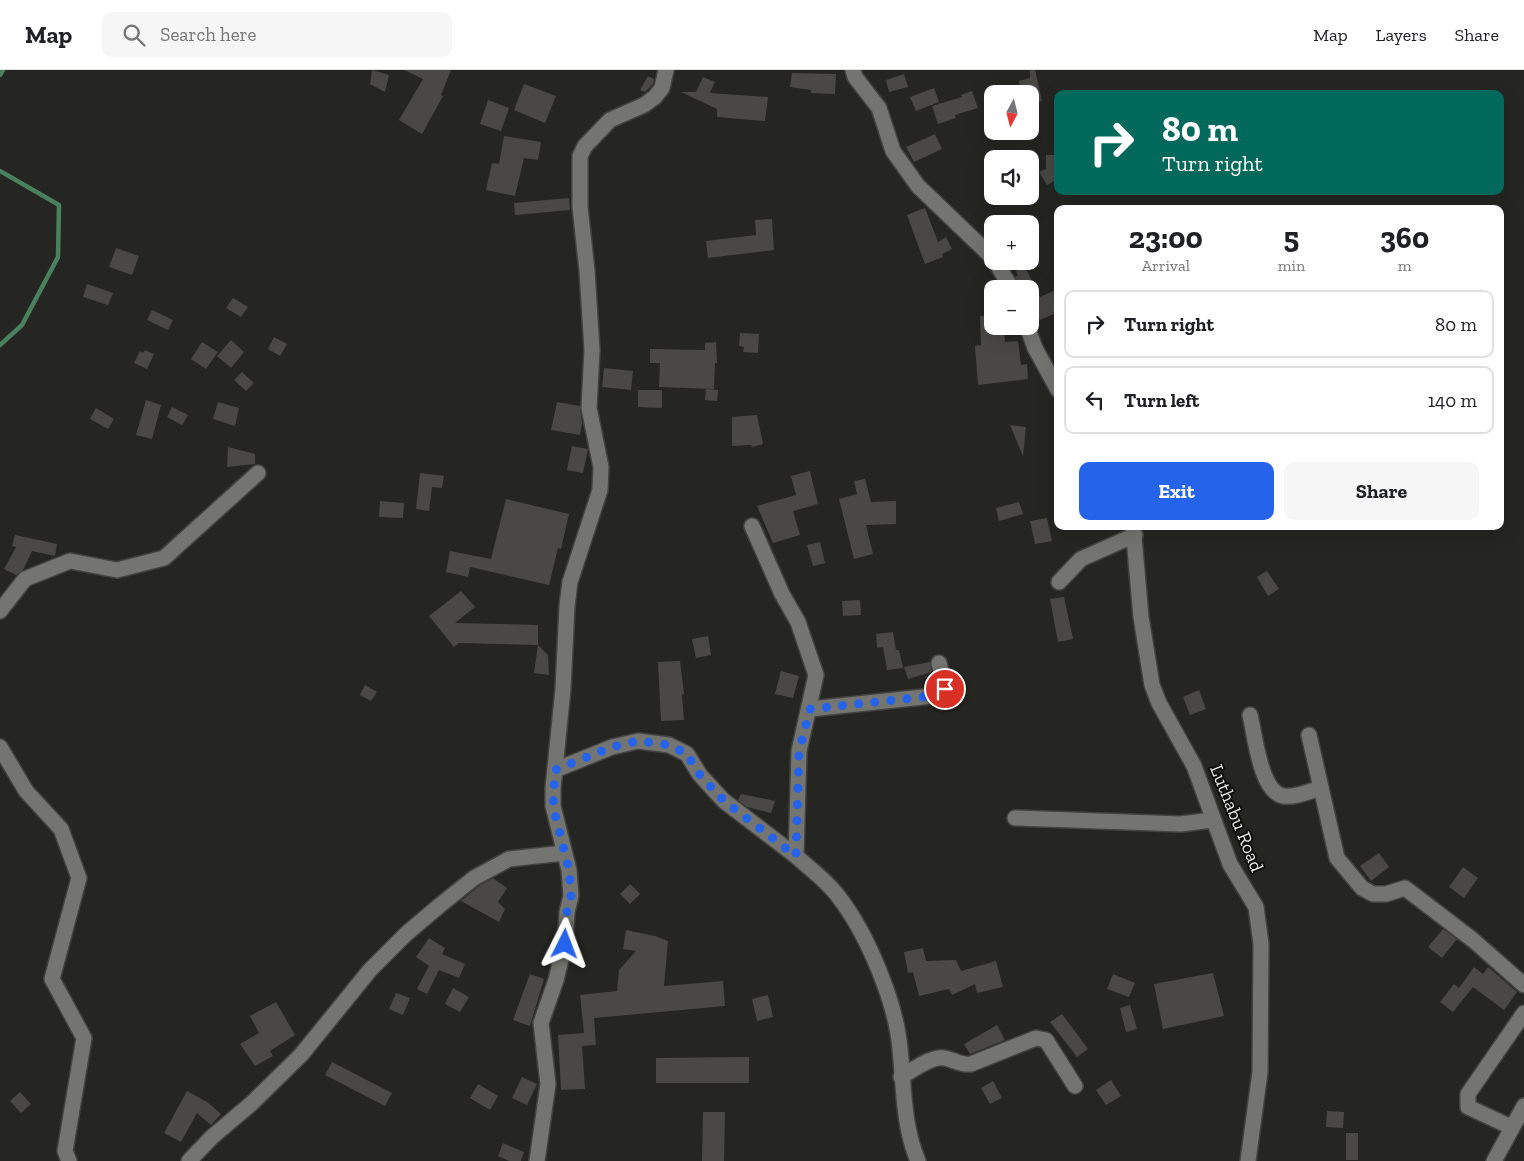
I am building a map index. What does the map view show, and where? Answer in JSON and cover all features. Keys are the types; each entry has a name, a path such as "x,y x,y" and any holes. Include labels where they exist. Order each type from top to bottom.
{"street":[{"path":"853,70 855,77 879,108 893,151 918,186 984,249"},
{"path":"537,1161 548,1084 541,1023 563,953 567,912 571,896 569,870 553,806 570,582 600,490 601,467 589,408 592,350 587,270 580,207 580,156 585,146 610,120 644,105 655,97 662,88 670,71"},
{"path":"1030,335 1035,348 1054,383"},
{"path":"0,611 25,579 70,561 117,570 164,558 258,473"},
{"path":"752,526 782,594 798,622 816,675 810,709 799,751 796,856"},
{"path":"1059,582 1081,559 1134,530"},
{"name":"Luthabu Road","path":"1134,530 1141,617 1152,685 1159,703 1194,766 1212,820 1230,864 1256,907 1261,944 1260,1072 1248,1161"},
{"path":"810,709 942,695 945,686 939,663"},
{"path":"1250,715 1264,776 1270,789 1282,796 1294,796 1321,788"},
{"path":"1309,735 1337,858 1362,888 1373,894 1386,894 1405,888 1411,891 1473,940 1524,985"},
{"path":"555,770 612,747 638,741 669,745 687,754 700,775 724,801 796,856 837,894 858,925 885,986 893,1010 908,1115 906,1127 918,1161"},
{"path":"0,747 26,791 61,829 79,878 52,979 84,1038 65,1151 69,1161"},
{"path":"1015,818 1181,824 1212,820"},
{"path":"189,1161 212,1137 252,1103 301,1055 370,970 406,934 439,906 474,878 509,859 564,854"},
{"path":"1511,1127 1468,1107 1467,1100 1468,1094 1524,1013"},
{"path":"901,1076 938,1057 954,1060 965,1065 1036,1038 1046,1040 1075,1086"},
{"path":"1494,1161 1524,1106"}],"building":[{"path":"372,70 389,75 385,92 370,84"},
{"path":"404,70 451,70 441,95 443,96 422,134 399,120 423,79"},
{"path":"1030,70 1035,70 1038,85 1020,85 1019,81 1030,78"},
{"path":"792,73 836,74 835,94 811,93 811,90 790,87"},
{"path":"904,74 908,87 889,92 886,80"},
{"path":"648,76 654,79 653,84 645,92 640,90"},
{"path":"703,77 715,82 710,93 768,97 765,121 717,117 717,109 681,92 696,92"},
{"path":"524,84 556,96 545,123 514,110"},
{"path":"934,88 939,102 916,111 910,97"},
{"path":"1039,88 1042,101 1039,102"},
{"path":"972,91 978,108 955,115 956,118 938,124 932,106 962,97 961,95"},
{"path":"488,100 509,108 501,131 480,124"},
{"path":"935,134 942,149 914,162 906,147"},
{"path":"504,136 541,142 538,160 524,158 515,196 486,190 492,163 499,164"},
{"path":"1046,155 1054,155 1054,181 1047,185 1039,172 1046,169"},
{"path":"569,198 570,210 515,215 514,203"},
{"path":"925,208 938,242 946,237 952,249 942,254 943,257 925,264 907,215"},
{"path":"772,219 774,250 708,258 706,241 756,235 755,220"},
{"path":"116,248 139,256 132,275 109,267"},
{"path":"1026,270 1032,280 1016,280 1015,277 1018,275 1016,271"},
{"path":"87,284 113,293 108,305 83,297"},
{"path":"1054,291 1054,314 1040,320 1039,295 1040,297"},
{"path":"233,298 248,307 241,317 226,308"},
{"path":"152,310 173,320 168,330 147,320"},
{"path":"980,316 984,316 984,335 1005,335 1005,342 1018,341 1021,365 1027,364 1028,379 978,385 975,346 981,345"},
{"path":"740,333 759,334 758,353 743,352 744,347 739,346"},
{"path":"274,337 287,344 280,356 268,349"},
{"path":"231,340 244,352 231,368 217,356"},
{"path":"202,342 218,352 206,369 191,359"},
{"path":"716,342 717,363 715,363 714,389 659,387 660,363 650,363 650,349 705,350 705,343"},
{"path":"145,350 154,354 147,369 134,363 140,351 143,353"},
{"path":"604,368 633,371 631,390 602,387"},
{"path":"242,372 254,383 246,391 234,380"},
{"path":"706,389 718,390 717,401 705,400"},
{"path":"638,390 662,390 662,408 638,407"},
{"path":"146,400 161,405 152,439 136,435"},
{"path":"218,402 239,408 235,426 213,419"},
{"path":"557,402 580,406 582,423 580,435 551,430"},
{"path":"172,407 188,415 182,425 167,417"},
{"path":"96,408 114,419 108,429 90,419"},
{"path":"757,415 763,444 752,447 751,445 732,446 732,417"},
{"path":"1010,425 1026,427 1023,456"},
{"path":"572,446 588,449 583,473 567,470"},
{"path":"228,447 255,454 255,464 227,467"},
{"path":"810,471 818,504 793,511 800,535 773,543 757,506 796,495 791,476"},
{"path":"420,473 444,476 442,488 432,487 429,511 416,509"},
{"path":"865,479 871,502 896,501 896,524 866,525 873,554 854,559 839,499 857,494 854,481"},
{"path":"506,499 569,514 561,549 558,548 549,585 470,567 468,577 446,572 450,551 491,559"},
{"path":"380,501 404,503 403,518 379,517"},
{"path":"1019,502 1023,514 999,521 996,508"},
{"path":"1047,518 1052,541 1035,544 1030,521"},
{"path":"15,535 57,544 55,556 32,551 23,570 16,575 4,569 16,547 12,546"},
{"path":"820,542 825,563 813,566 807,545"},
{"path":"1267,571 1279,589 1268,596 1257,577"},
{"path":"461,591 475,607 455,623 538,625 538,645 459,643 454,647 429,616"},
{"path":"1064,597 1073,639 1058,642 1050,599"},
{"path":"860,600 861,615 843,616 842,601"},
{"path":"893,632 896,650 899,650 903,668 887,670 883,647 877,648 876,634"},
{"path":"708,636 711,655 696,658 692,639"},
{"path":"538,645 548,655 549,675 534,673"},
{"path":"680,661 684,694 682,695 684,720 661,721 658,662"},
{"path":"930,662 932,672 908,679 904,667"},
{"path":"781,671 799,676 793,698 775,694"},
{"path":"365,685 377,692 371,701 360,695"},
{"path":"1199,690 1206,709 1190,715 1183,697"},
{"path":"741,794 775,801 771,813 747,807 738,800"},
{"path":"1379,853 1389,867 1371,881 1360,866"},
{"path":"1463,867 1478,878 1464,898 1449,887"},
{"path":"493,878 507,888 498,902 505,909 499,922 461,901 479,886"},
{"path":"630,884 640,894 630,904 620,894"},
{"path":"1443,929 1457,939 1442,958 1428,947"},
{"path":"626,930 655,936 668,941 664,986 723,981 725,1006 594,1018 596,1045 582,1046 585,1089 561,1090 558,1035 584,1033 580,995 617,991 619,970 636,951 623,949"},
{"path":"429,938 445,948 442,954 465,964 459,978 439,970 427,994 417,989 429,966 416,957"},
{"path":"923,948 926,961 956,960 961,971 996,961 1003,987 977,993 975,984 952,995 949,989 919,996 913,972 908,973 904,952"},
{"path":"1474,967 1483,974 1488,967 1517,992 1504,1010 1473,987 1453,1012 1440,1002 1454,984 1459,988"},
{"path":"1213,973 1224,1016 1163,1029 1154,984"},
{"path":"530,974 544,979 530,1026 513,1020"},
{"path":"1113,974 1135,983 1129,997 1107,989"},
{"path":"453,988 469,997 460,1012 445,1004"},
{"path":"396,993 410,998 403,1015 389,1009"},
{"path":"768,995 773,1017 757,1021 752,999"},
{"path":"276,1002 295,1035 270,1051 273,1056 255,1066 240,1044 259,1033 250,1016"},
{"path":"1130,1005 1137,1029 1126,1032 1120,1008"},
{"path":"1062,1014 1088,1049 1077,1057 1050,1022"},
{"path":"997,1025 1005,1040 970,1054 964,1044"},
{"path":"749,1057 749,1083 656,1083 656,1058"},
{"path":"332,1062 392,1093 385,1106 325,1075"},
{"path":"522,1077 537,1084 527,1105 512,1098"},
{"path":"1111,1080 1121,1096 1106,1105 1096,1090"},
{"path":"993,1081 1002,1098 990,1104 981,1088"},
{"path":"478,1084 498,1096 490,1110 470,1098"},
{"path":"187,1091 207,1102 221,1114 211,1125 197,1113 181,1142 164,1133"},
{"path":"20,1092 31,1104 21,1113 10,1101"},
{"path":"1327,1111 1344,1112 1343,1128 1326,1127"},
{"path":"703,1112 725,1112 724,1161 702,1161"},
{"path":"1346,1133 1358,1133 1358,1160 1346,1160"},
{"path":"503,1143 524,1152 521,1161 509,1161 498,1156"}],"waterway":[{"path":"0,75 3,70"},
{"path":"0,171 59,205 58,257 22,325 0,345"}],"route":[{"path":"565,944 567,912 571,896 569,870 553,806 555,770 612,747 638,741 669,745 687,754 700,775 724,801 796,856 799,751 810,709 942,695 945,689"}]}
